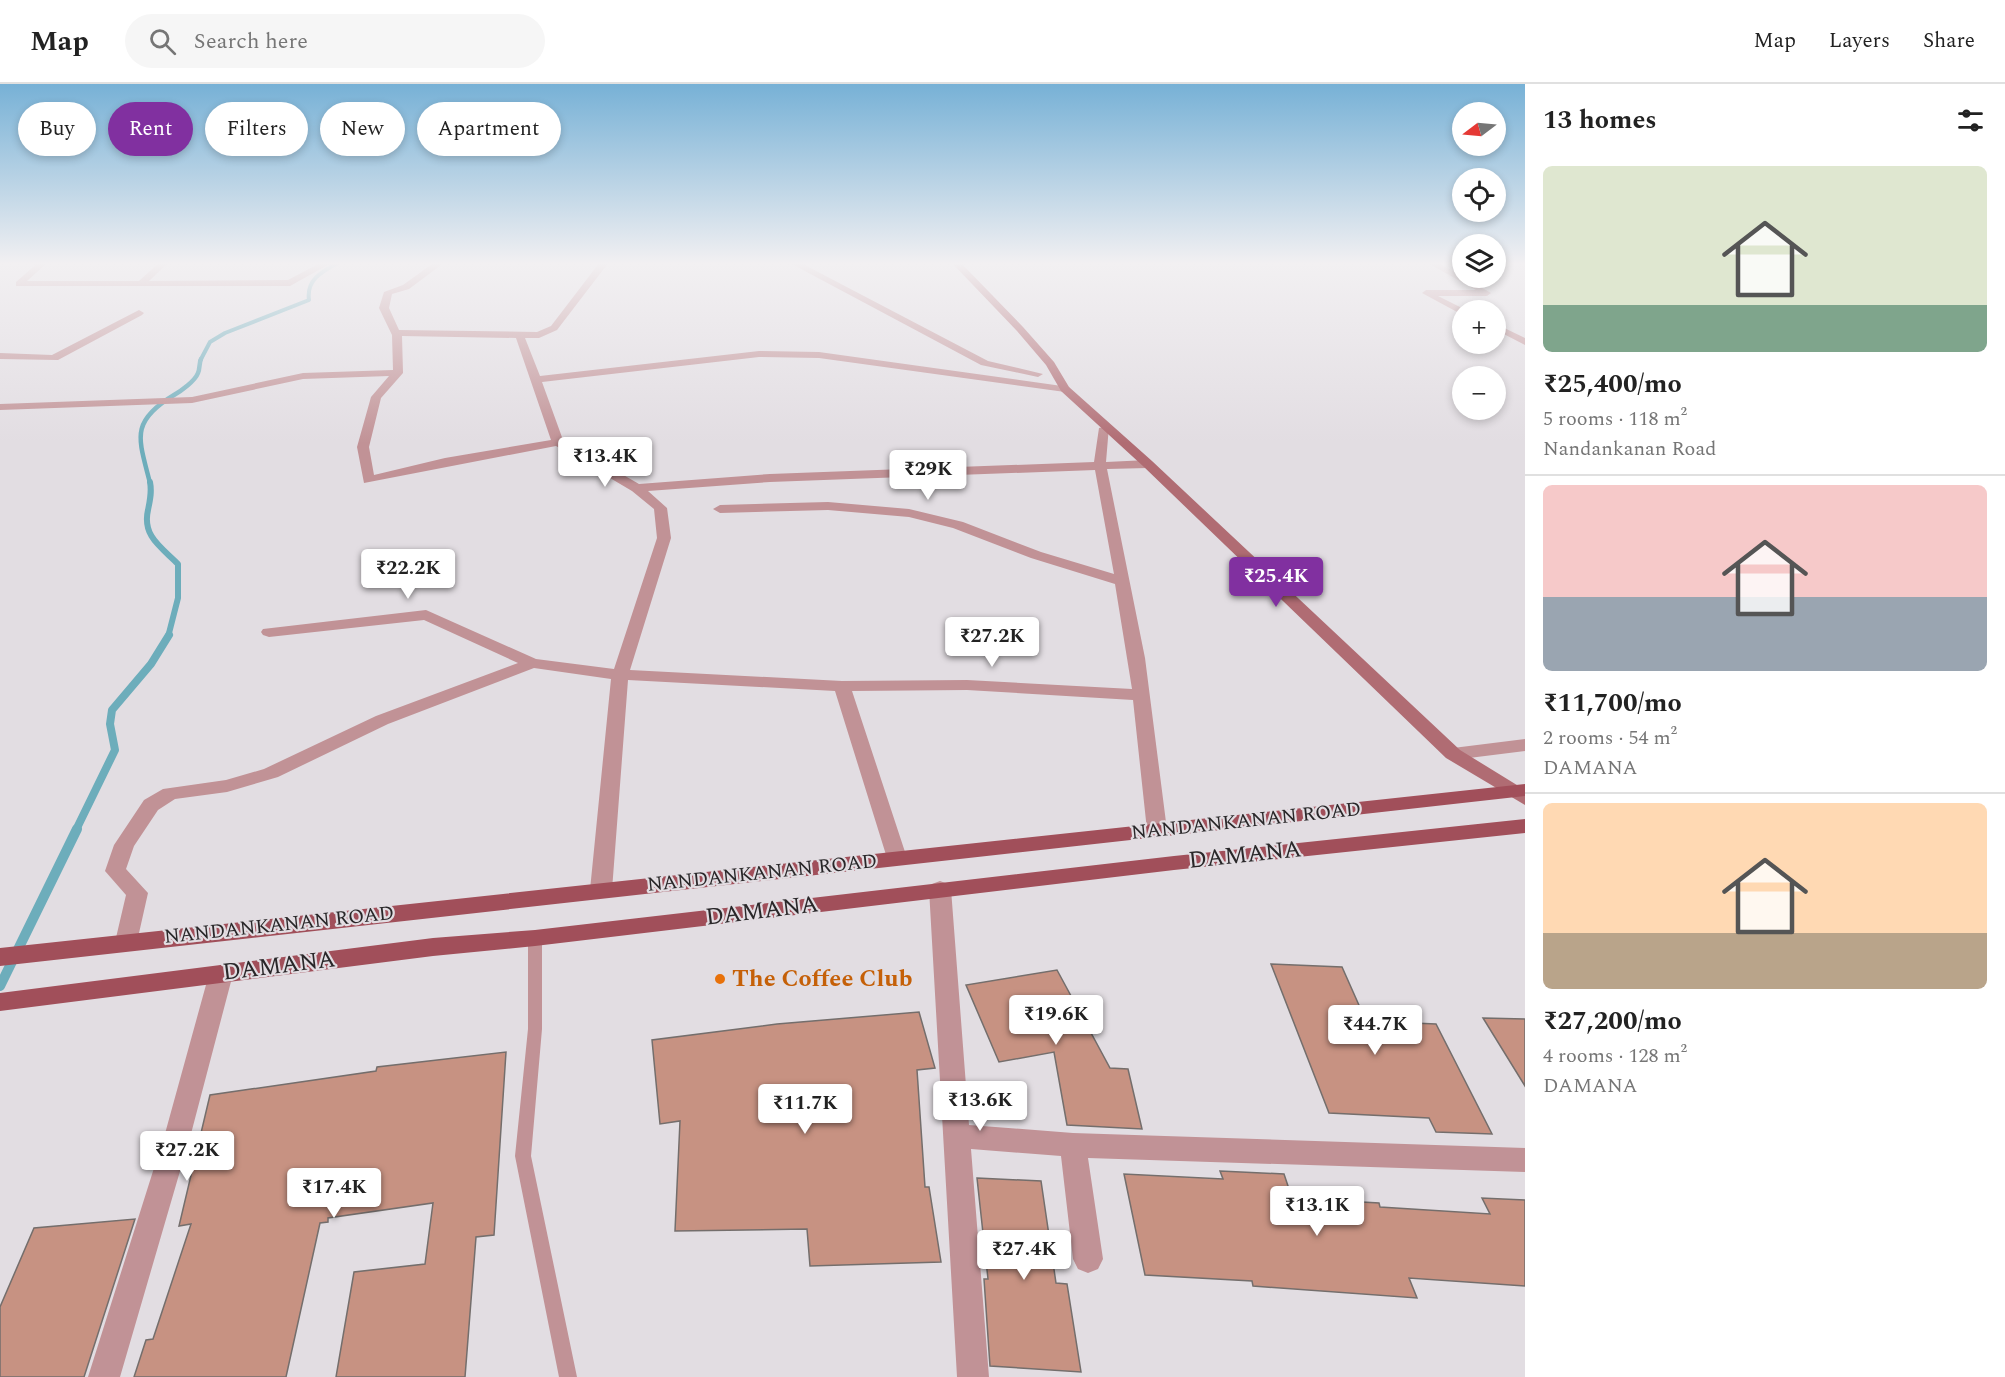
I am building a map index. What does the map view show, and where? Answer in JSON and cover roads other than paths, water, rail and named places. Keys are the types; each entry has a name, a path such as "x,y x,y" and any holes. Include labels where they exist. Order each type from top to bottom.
{"main road":[{"name":"NANDANKANAN ROAD","path":"0,957 1157,830 1522,794"},
{"name":"DAMANA","path":"0,1002 433,947 535,938 940,889 1525,826"}],"street":[{"path":"0,356 54,358 121,322"},
{"path":"391,322 397,335 398,373 376,397 363,447 368,480 445,462 558,442"},
{"path":"397,335 432,332 539,335 554,328 558,322"},
{"path":"907,322 985,363 1061,383"},
{"path":"1014,322 1061,383 1105,428 1148,464 1453,754 1522,794"},
{"path":"1506,332 1525,342"},
{"path":"520,336 558,442 637,488 660,508 664,538 620,675 601,890"},
{"path":"535,380 771,354 819,355 1061,383"},
{"path":"0,407 192,400 303,376 398,373"},
{"path":"1105,428 1100,464 1141,695 1157,830"},
{"path":"637,488 770,478 1148,464"},
{"path":"720,509 828,506 909,513 958,525 1036,555 1122,581"},
{"path":"269,632 426,615 532,663 620,675 842,686 967,685 1141,695"},
{"path":"126,942 137,893 115,871 124,845 151,805 170,793 227,786 271,773 382,720 532,663"},
{"path":"842,686 897,858"},
{"path":"1453,754 1525,745"},
{"path":"940,889 973,1377"},
{"path":"104,1377 179,1130 221,974"},
{"path":"958,1136 1073,1145 1525,1160"},
{"path":"1073,1145 1088,1259"}],"lane":[{"path":"535,938 535,1029 523,1156 567,1377"}],"waterway":[{"path":"201,359 210,342 225,333 252,322"},
{"path":"150,483 141,443 144,423 160,405 194,379 199,371 201,359"},
{"path":"150,482 151,493 147,519 150,534 178,564 178,598 168,636"},
{"path":"76,830 115,750 110,724 112,710 151,664 168,636"},
{"path":"0,986 77,829"}],"place":[{"name":"The Coffee Club","path":"720,979"}]}
